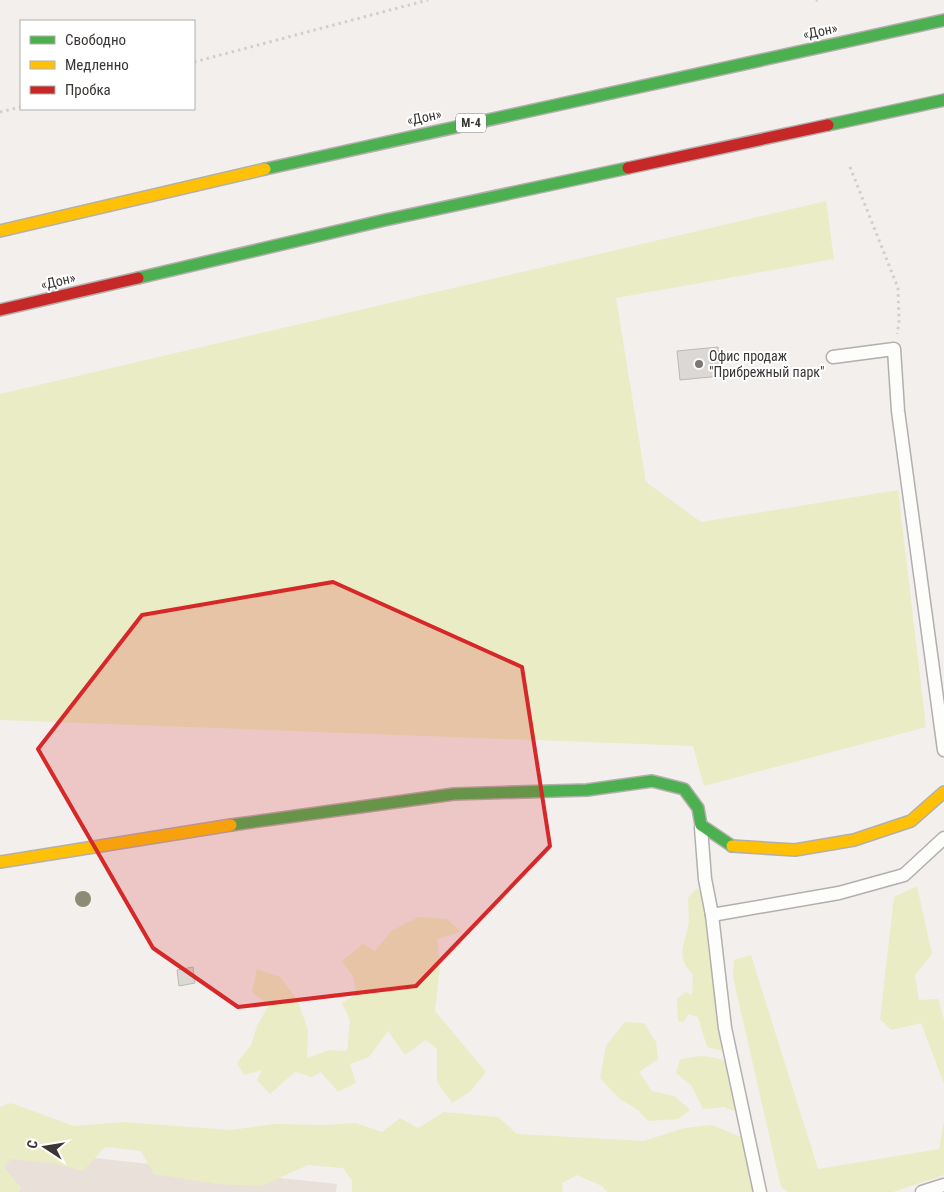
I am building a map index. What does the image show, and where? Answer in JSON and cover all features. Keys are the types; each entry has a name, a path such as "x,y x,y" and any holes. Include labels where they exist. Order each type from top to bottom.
{"main road":[{"name":"«Дон»","path":"0,231 370,145 944,20"},
{"name":"«Дон»","path":"0,310 385,220 944,100"},
{"path":"0,862 259,821 454,794 587,790 652,781 684,789 698,808 701,825 735,848 795,850 854,840 910,821 944,792"}],"lane":[{"path":"833,357 894,349 898,411 944,750"},
{"path":"701,825 705,879 712,915 725,1028 760,1192"},
{"path":"712,915 839,893 904,874 944,838"},
{"path":"922,1192 944,1186"}],"path":[{"path":"195,62 428,0"},
{"path":"0,112 20,107"},
{"path":"850,167 898,288 899,323 894,349"}],"highlighted area":[{"path":"333,582 522,667 550,846 416,986 238,1007 153,948 38,749 142,615"}],"shaded area":[{"path":"0,1148 337,1184 336,1192 0,1192"}],"green space":[{"path":"826,201 834,259 616,298 646,482 701,522 898,490 926,727 704,786 693,746 0,720 0,394"},
{"path":"917,886 932,954 915,975 919,1000 938,999 944,1020 944,1084 921,1023 891,1030 880,1019 894,897"},
{"path":"697,888 703,896 709,956 731,1023 730,1039 722,1051 707,1047 698,1017 688,1014 684,1022 678,1021 677,998 686,992 692,995 693,975 684,963 682,952 689,924 688,898"},
{"path":"419,917 447,919 461,932 437,939 440,966 435,1011 486,1072 470,1092 452,1103 437,1082 437,1049 426,1040 405,1055 388,1031 369,1057 350,1064 356,1083 338,1092 321,1072 312,1077 295,1072 270,1094 257,1080 262,1070 244,1075 237,1063 251,1045 257,1026 269,1005 252,992 257,969 280,977 297,999 308,1030 307,1058 330,1050 347,1051 350,1020 342,1003 356,994 354,978 342,961 363,944 375,951 391,931"},
{"path":"751,955 818,1169 939,1149 944,1121 944,1175 893,1192 788,1192 781,1187 733,977 734,960"},
{"path":"625,1022 644,1023 656,1042 658,1059 639,1072 652,1091 674,1096 690,1110 678,1119 648,1121 638,1110 620,1099 600,1078 606,1046"},
{"path":"701,1056 724,1061 734,1068 738,1074 746,1088 735,1111 724,1107 703,1109 691,1085 676,1073 680,1059"},
{"path":"11,1103 74,1126 123,1122 231,1130 274,1124 326,1125 356,1123 382,1132 400,1118 418,1128 444,1112 498,1117 517,1134 644,1141 684,1128 712,1125 746,1139 761,1192 607,1192 602,1186 577,1175 562,1183 563,1192 352,1192 352,1181 343,1168 308,1165 261,1186 217,1184 154,1174 141,1151 105,1147 83,1171 53,1163 11,1159 4,1167 21,1188 19,1192 0,1192 0,1107"}],"building":[{"name":"Офис продаж \"Прибрежный парк\"","path":"718,347 721,376 680,380 677,351"},
{"path":"193,967 195,983 179,986 177,970"}],"traffic: fast":[{"path":"265,169 944,20"},
{"path":"828,125 944,100"},
{"path":"138,278 385,220 628,168"},
{"path":"231,825 454,794 587,790 652,781 684,789 698,808 701,825 732,846"}],"traffic: slow":[{"path":"0,231 265,169"},
{"path":"732,846 795,850 854,840 911,821 944,792"},
{"path":"0,862 231,825"}],"traffic: jam":[{"path":"628,168 828,125"},
{"path":"0,310 138,278"}],"place":[{"name":"Офис продаж \"Прибрежный парк\"","path":"699,364"}]}
